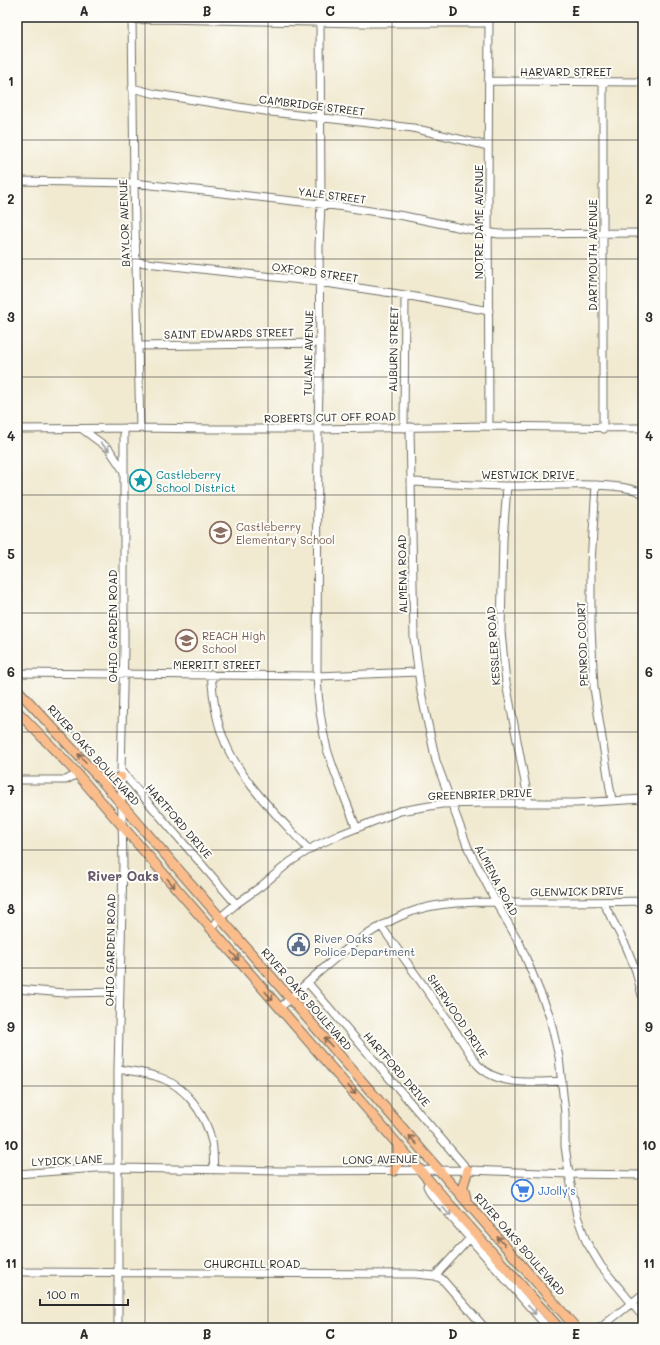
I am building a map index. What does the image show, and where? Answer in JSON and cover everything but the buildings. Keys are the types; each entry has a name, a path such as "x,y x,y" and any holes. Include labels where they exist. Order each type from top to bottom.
{"main road":[{"name":"RIVER OAKS BOULEVARD","path":"17,689 122,803 576,1328"},
{"path":"17,711 75,771 429,1180 513,1282 558,1328"},
{"path":"75,771 79,769 102,795 106,796 112,793"},
{"path":"99,778 112,780 121,774"},
{"path":"135,841 136,834 139,832 144,835 168,865 175,864"},
{"path":"394,1171 398,1164 398,1145"},
{"path":"468,1170 463,1186 468,1203"},
{"path":"513,1282 526,1270"}],"street":[{"path":"132,19 489,20"},
{"name":"BAYLOR AVENUE","path":"132,19 132,88 140,428"},
{"name":"TULANE AVENUE","path":"320,20 321,204 319,247 320,343 318,429 317,676 323,731 328,751 356,827"},
{"name":"NOTRE DAME AVENUE","path":"489,20 488,146 490,426"},
{"name":"HARVARD STREET","path":"488,81 643,82"},
{"name":"DARTMOUTH AVENUE","path":"602,429 603,82"},
{"name":"CAMBRIDGE STREET","path":"132,88 156,94 248,108 413,128 488,146"},
{"name":"YALE STREET","path":"17,180 134,183 321,204 404,216 489,233 643,233"},
{"name":"OXFORD STREET","path":"137,262 320,282 405,295 489,311"},
{"name":"AUBURN STREET","path":"405,295 407,428"},
{"name":"SAINT EDWARDS STREET","path":"139,346 320,343"},
{"name":"ROBERTS CUT OFF ROAD","path":"17,429 318,429 490,426 602,429 643,428"},
{"name":"OHIO GARDEN ROAD","path":"118,1328 118,1069 123,864 121,774 124,428"},
{"name":"ALMENA ROAD","path":"407,428 411,482 414,638 421,692 436,760 468,848 520,944 549,1014 559,1057 565,1113 565,1146 569,1174 577,1216 586,1241 601,1266 643,1317"},
{"path":"82,429 109,449 123,470"},
{"name":"WESTWICK DRIVE","path":"411,482 507,486 596,485 625,487 639,491 643,494"},
{"name":"PENROD COURT","path":"596,485 591,563 591,628 594,688 612,801"},
{"name":"KESSLER ROAD","path":"507,486 503,539 501,631 506,683 529,803"},
{"name":"MERRITT STREET","path":"17,673 317,676 418,672"},
{"path":"211,674 215,709 222,737 234,760 260,796 309,850"},
{"path":"17,780 66,780 75,771"},
{"name":"HARTFORD DRIVE","path":"121,774 236,904"},
{"name":"GREENBRIER DRIVE","path":"211,929 221,917 236,904 260,887 290,862 309,850 356,827 400,811 419,807 451,804 576,803 643,799"},
{"name":"GLENWICK DRIVE","path":"280,1008 331,962 360,940 381,926 408,913 424,908 496,902 643,901"},
{"path":"603,902 626,946 636,971 643,1000"},
{"name":"SHERWOOD DRIVE","path":"381,926 482,1070 497,1078 525,1082 562,1081"},
{"name":"HARTFORD DRIVE","path":"308,983 468,1170"},
{"path":"17,989 64,993 119,992"},
{"path":"118,1069 154,1075 178,1086 192,1101 204,1119 212,1143 214,1170"},
{"name":"LYDICK LANE","path":"17,1174 90,1168 118,1168"},
{"name":"LONG AVENUE","path":"118,1168 394,1171 438,1169 643,1175"},
{"path":"429,1180 427,1186 431,1194 470,1238 513,1282 548,1328"},
{"path":"470,1238 435,1276 446,1283 485,1328"},
{"name":"CHURCHILL ROAD","path":"17,1272 407,1274 435,1276"},
{"path":"600,1328 643,1294"}],"place":[{"name":"Castleberry School District","path":"140,480"},
{"name":"Castleberry Elementary School","path":"221,532"},
{"name":"REACH High School","path":"187,641"},
{"name":"River Oaks Police Department","path":"298,944"},
{"name":"JJolly's","path":"523,1190"}],"district":[{"name":"River Oaks","path":"123,875"}]}
